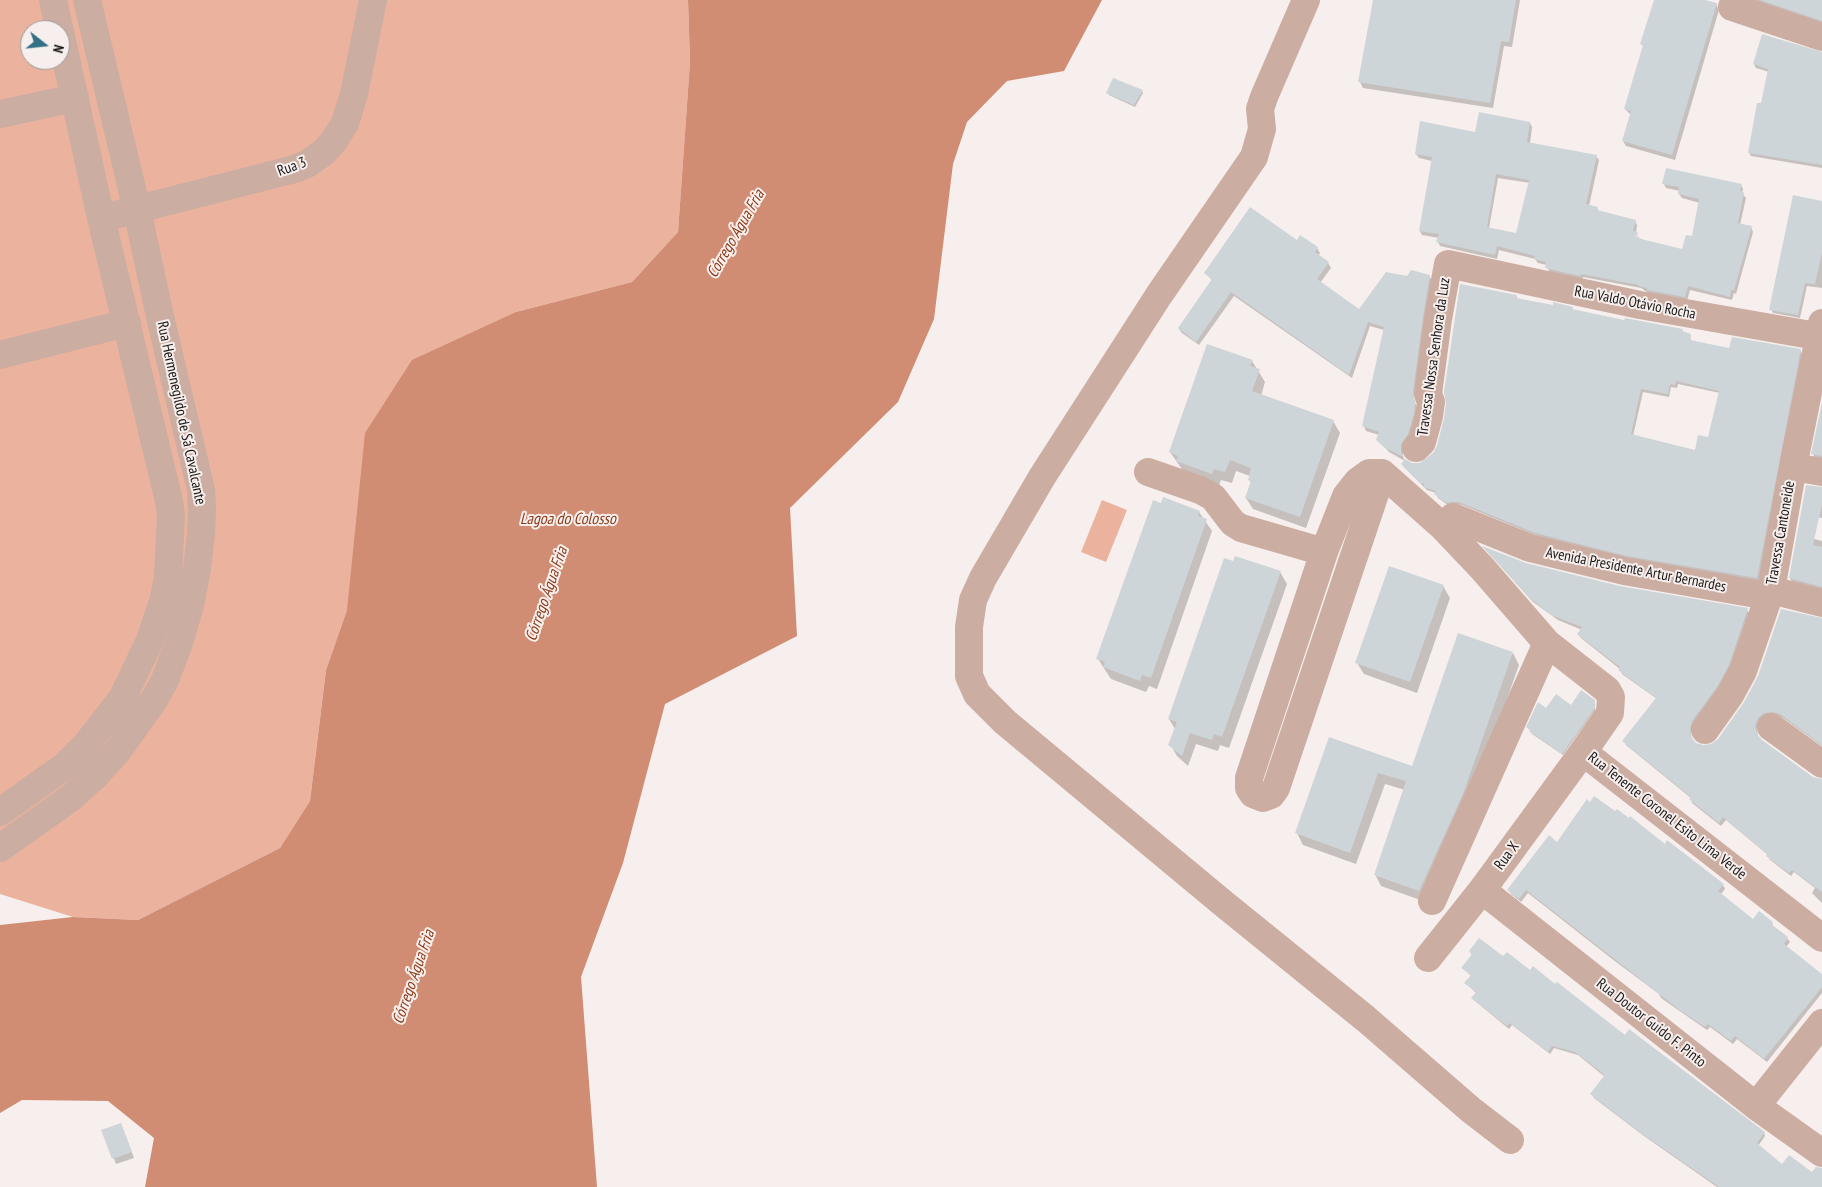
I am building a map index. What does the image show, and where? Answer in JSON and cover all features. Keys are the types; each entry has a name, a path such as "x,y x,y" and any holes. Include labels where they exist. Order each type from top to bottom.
{"street":[{"name":"Rua Hermenegildo de Sá Cavalcante","path":"0,812 65,766 86,745 123,697 150,640 164,598 168,576 171,530 169,501 53,0"},
{"name":"Rua Hermenegildo de Sá Cavalcante","path":"0,848 72,798 116,753 165,680 180,643 190,605 197,570 201,534 201,490 160,321 137,210 87,0"},
{"name":"Rua 3","path":"102,218 295,169 307,164 324,152 334,141 345,123 354,94 373,0"},
{"path":"1306,0 1260,109 1262,129 1254,157 1159,295 1042,477 973,600 969,627 969,676 977,694 1005,722 1366,1019 1471,1110 1510,1140"},
{"path":"1732,7 1822,37"},
{"path":"0,114 75,98"},
{"name":"Rua Valdo Otávio Rocha","path":"1448,264 1640,306 1821,332"},
{"name":"Travessa Nossa Senhora da Luz","path":"1416,448 1422,442 1429,416 1431,402 1428,394 1438,319 1448,264"},
{"path":"0,355 127,323"},
{"name":"Travessa Cantoneide","path":"1705,730 1730,696 1743,671 1771,590 1792,467 1821,332"},
{"path":"1792,467 1822,472"},
{"path":"1148,472 1200,490 1213,497 1233,523 1241,528 1324,552"},
{"path":"1382,473 1276,788 1271,795 1263,798 1253,794 1249,788 1249,778 1324,552 1346,496 1358,481 1369,473 1382,473 1448,522"},
{"name":"Avenida Presidente Artur Bernardes","path":"1448,522 1530,548 1624,570 1762,595 1771,590 1822,603"},
{"name":"Rua Tenente Coronel Esito Lima Verde","path":"1448,522 1482,568 1546,643 1607,690 1611,697 1610,712 1584,752 1822,938"},
{"path":"1432,901 1546,643"},
{"path":"1771,727 1822,764"},
{"name":"Rua X","path":"1428,958 1482,890 1584,752"},
{"name":"Rua Doutor Guido F. Pinto","path":"1482,890 1756,1106 1822,1153"},
{"path":"1756,1106 1822,1023"}],"shaded area":[{"path":"0,0 688,0 690,62 678,232 632,282 516,312 347,610 326,670 310,801 280,848 138,920 73,917 0,894"},
{"path":"1102,500 1127,510 1106,562 1081,552"}],"water":[{"name":"Lagoa do Colosso","path":"688,0 1102,0 1064,71 1007,81 967,122 953,164 934,319 898,402 790,508 797,636 665,704 623,863 581,977 597,1187 145,1187 154,1138 108,1101 22,1100 0,1113 0,925 73,917 138,920 280,848 310,801 326,670 347,610 365,433 412,360 516,312 632,282 678,232 690,62"}],"building":[{"path":"1373,0 1516,0 1509,42 1501,41 1490,103 1358,82"},
{"path":"1654,0 1705,0 1717,3 1672,155 1622,141 1631,111 1624,109 1643,45 1640,44"},
{"path":"1760,0 1822,0 1822,21"},
{"path":"1762,34 1822,52 1822,165 1748,153 1757,103 1761,103 1768,69 1753,64"},
{"path":"1113,78 1143,90 1134,105 1106,93"},
{"path":"1479,112 1530,122 1527,142 1597,155 1586,204 1598,207 1597,210 1636,220 1633,231 1638,232 1636,237 1682,249 1686,235 1692,236 1699,199 1678,194 1679,187 1662,184 1666,168 1742,184 1740,191 1744,192 1738,223 1752,226 1734,290 1731,290 1730,297 1688,286 1685,297 1647,290 1647,288 1639,285 1581,274 1580,276 1545,268 1546,262 1534,259 1535,256 1497,246 1495,255 1436,242 1439,234 1419,231 1432,157 1415,154 1420,121 1475,132","holes":["1496,174 1529,180 1516,233 1487,227"]},
{"path":"1793,195 1822,201 1822,252 1815,284 1805,283 1798,315 1769,310"},
{"path":"1250,207 1297,240 1300,235 1318,247 1315,252 1329,262 1317,279 1359,309 1386,272 1407,276 1411,270 1430,275 1413,392 1414,413 1408,434 1401,444 1401,452 1404,457 1385,448 1376,440 1379,432 1362,426 1384,327 1368,322 1349,375 1231,292 1196,342 1178,328 1212,279 1204,273"},
{"path":"1460,284 1517,295 1516,298 1553,305 1553,302 1573,307 1572,309 1624,320 1625,318 1683,329 1682,331 1691,334 1690,340 1729,348 1732,337 1801,349 1757,578 1627,556 1535,533 1459,502 1446,503 1434,494 1436,491 1423,487 1425,484 1420,483 1401,464 1405,459 1412,463 1420,463 1433,453 1437,446 1444,418 1446,404 1444,392","holes":["1676,381 1719,391 1708,437 1698,435 1695,450 1631,434 1641,389 1668,394 1670,384 1675,385"]},
{"path":"1207,344 1253,360 1250,366 1260,369 1252,391 1334,420 1300,517 1245,498 1251,481 1248,480 1251,468 1230,460 1225,472 1214,469 1212,474 1176,461 1178,456 1169,452"},
{"path":"1822,402 1822,456 1811,454"},
{"path":"1806,485 1822,487 1822,504 1813,545 1822,547 1822,587 1789,578"},
{"path":"1163,497 1200,511 1198,516 1207,519 1151,678 1142,675 1140,681 1103,667 1105,662 1096,659 1153,500 1161,503"},
{"path":"1482,546 1526,563 1620,586 1748,608 1729,665 1717,687 1692,721 1690,728 1691,737 1696,743 1703,745 1711,744 1718,739 1744,702 1758,676 1781,609 1822,618 1822,745 1780,714 1773,712 1764,713 1758,718 1755,726 1757,734 1762,740 1813,777 1822,779 1822,892 1792,870 1789,873 1766,856 1767,854 1723,817 1719,823 1689,799 1691,797 1622,741 1656,698 1618,670 1620,667 1577,634 1582,627 1551,615 1530,598"},
{"path":"1235,556 1281,571 1222,737 1214,734 1212,740 1190,733 1182,756 1168,745 1177,722 1168,719 1224,558 1233,561"},
{"path":"1389,566 1444,585 1410,682 1355,663"},
{"path":"1458,633 1513,652 1463,794 1419,891 1374,875 1406,781 1378,773 1350,853 1295,833 1329,737 1412,766"},
{"path":"1581,690 1595,700 1595,708 1562,754 1526,727 1538,702 1546,708 1556,694 1571,705"},
{"path":"1594,796 1615,811 1617,809 1629,818 1630,816 1665,844 1667,840 1724,884 1718,891 1753,919 1759,911 1773,922 1771,924 1788,937 1784,944 1822,974 1822,987 1764,1059 1735,1036 1731,1041 1708,1024 1705,1027 1681,1011 1526,890 1519,899 1507,890 1549,835 1557,842 1587,799 1590,802"},
{"path":"1479,938 1503,956 1507,952 1530,970 1533,966 1555,984 1557,982 1625,1035 1629,1029 1765,1132 1757,1143 1782,1164 1789,1155 1812,1172 1816,1167 1822,1168 1822,1187 1719,1187 1641,1133 1590,1094 1604,1076 1601,1072 1575,1052 1552,1046 1548,1052 1510,1023 1507,1026 1471,998 1476,992 1464,983 1471,975 1461,968 1472,954 1469,951"},
{"path":"121,1123 132,1152 112,1159 101,1130"}],"water label":[{"name":"Córrego Água Fria","path":"736,234"},
{"name":"Córrego Água Fria","path":"547,594"},
{"name":"Córrego Água Fria","path":"414,977"}]}
